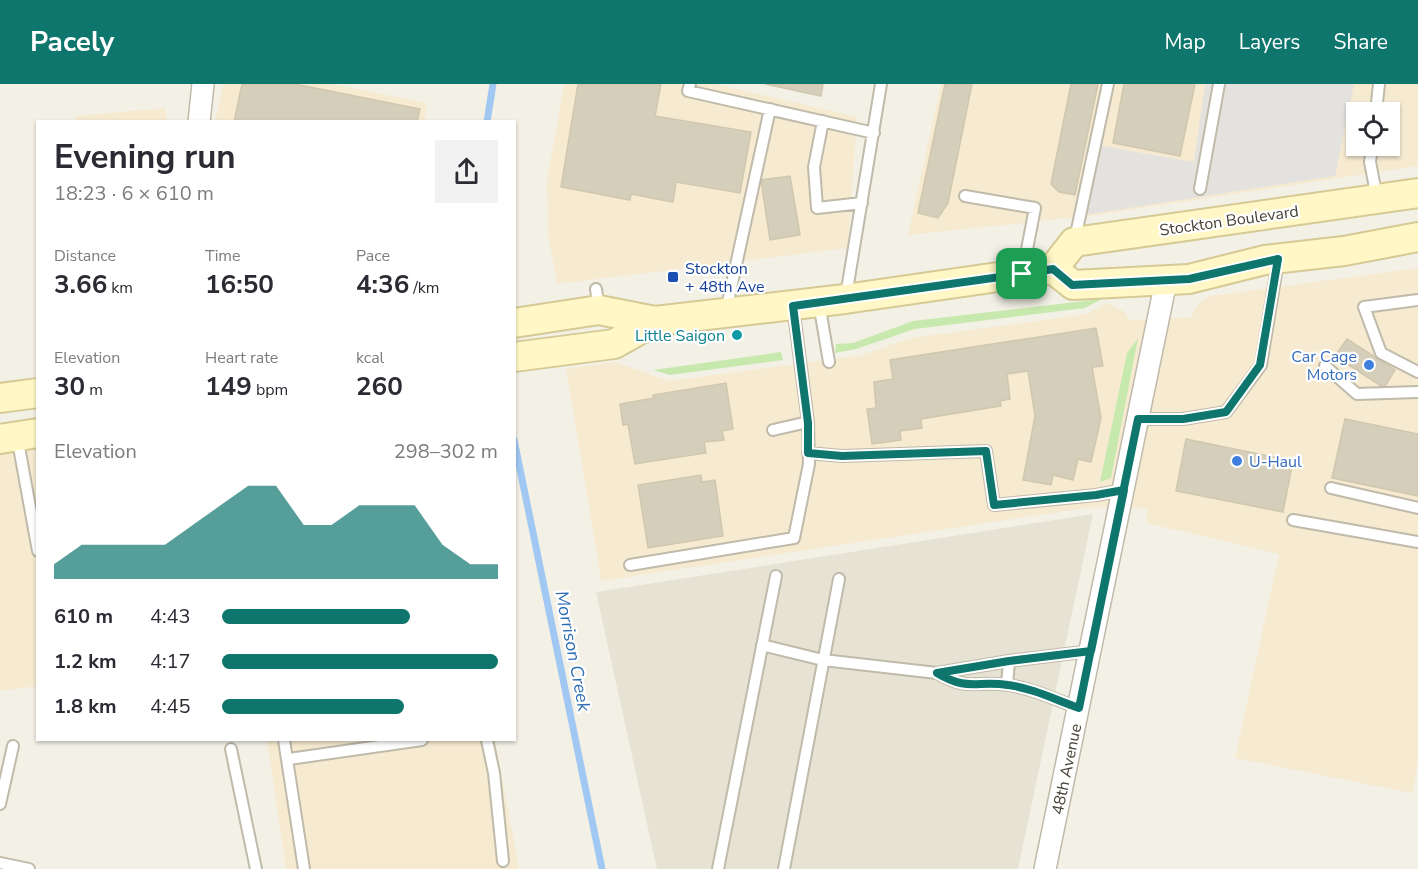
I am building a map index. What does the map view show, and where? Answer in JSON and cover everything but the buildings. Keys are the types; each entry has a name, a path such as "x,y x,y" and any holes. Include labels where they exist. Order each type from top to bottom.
{"main road":[{"name":"Stockton Boulevard","path":"1074,242 1418,193"},
{"path":"1053,269 1072,285 1167,281 1278,259 1344,251 1418,237"},
{"path":"526,356 614,344 655,321 819,302 1053,269 1074,242"},
{"path":"1344,251 1371,261 1418,255"},
{"path":"523,322 598,299 655,321"},
{"path":"0,399 36,393"}],"street":[{"path":"199,120 203,84"},
{"name":"48th Avenue","path":"1045,869 1167,281"}],"lane":[{"path":"690,84 688,91 874,133"},
{"path":"630,565 794,538 809,464 808,423 819,302 862,203 881,84"},
{"path":"1074,242 1108,84"},
{"path":"1200,189 1219,84"},
{"path":"1377,102 1379,84"},
{"path":"726,312 770,109"},
{"path":"823,122 814,167 817,208 862,203"},
{"path":"1371,156 1377,198"},
{"path":"965,196 1035,208 1022,274"},
{"path":"1138,419 1183,419 1226,412 1260,365 1278,259"},
{"path":"1418,300 1364,308 1381,353 1418,372"},
{"path":"819,302 829,362"},
{"path":"1325,366 1357,394 1418,392"},
{"path":"773,430 808,423"},
{"path":"18,436 36,540"},
{"path":"808,453 842,456 986,451 994,505 1124,490"},
{"path":"1331,488 1418,508"},
{"path":"1293,520 1418,542"},
{"path":"718,869 776,576"},
{"path":"784,869 839,579"},
{"path":"762,645 823,660 937,673 1091,651"},
{"path":"1007,685 1009,661"},
{"path":"937,673 955,684 1007,685 1079,708"},
{"path":"284,741 289,759 304,869"},
{"path":"289,759 416,741"},
{"path":"487,741 494,773 503,861"},
{"path":"0,804 13,746"},
{"path":"231,749 256,869"},
{"path":"0,863 28,869"}],"shaded area":[{"path":"223,84 332,84 427,103 424,120 215,120"},
{"path":"564,84 716,84 857,117 848,248 557,284 548,234 547,180"},
{"path":"941,84 1418,84 1418,166 1089,216 908,235"},
{"path":"1205,84 1354,84 1350,102 1346,102 1346,123 1335,176 1078,216 1097,145 1194,162"},
{"path":"165,108 167,120 75,120 76,116"},
{"path":"1418,268 1418,762 1412,793 1235,758 1279,554 1146,523 1148,509 1093,507 601,581 566,369 615,362 669,381 862,355 911,338 1087,314 1107,303 1125,312 1129,320 1191,317 1199,302 1210,296"},
{"path":"36,448 36,686 0,691 0,454"},
{"path":"1093,514 1018,869 657,869 596,592"},
{"path":"267,741 495,741 519,869 286,869"}],"green space":[{"path":"1102,299 1085,308 915,329 856,349 835,353 836,344 853,343 913,321"},
{"path":"1138,338 1111,478 1100,482 1127,353"},
{"path":"781,352 783,360 670,375 653,370"}],"waterway":[{"name":"Morrison Creek","path":"487,120 493,84"},
{"name":"Morrison Creek","path":"516,450 602,869"}],"place":[{"name":"Stockton + 48th Ave","path":"673,277"},
{"name":"Little Saigon","path":"737,335"},
{"name":"Car Cage Motors","path":"1369,365"},
{"name":"U-Haul","path":"1237,461"}],"route":[{"path":"1022,274 793,306 808,423 808,453 842,456 986,451 994,505 1096,495 1124,490 1091,651 937,673 955,684 1007,685 1079,708 1091,651 1138,419 1183,419 1226,412 1260,365 1278,259 1265,260 1189,279 1167,281 1072,285 1053,269 1022,274"}]}
